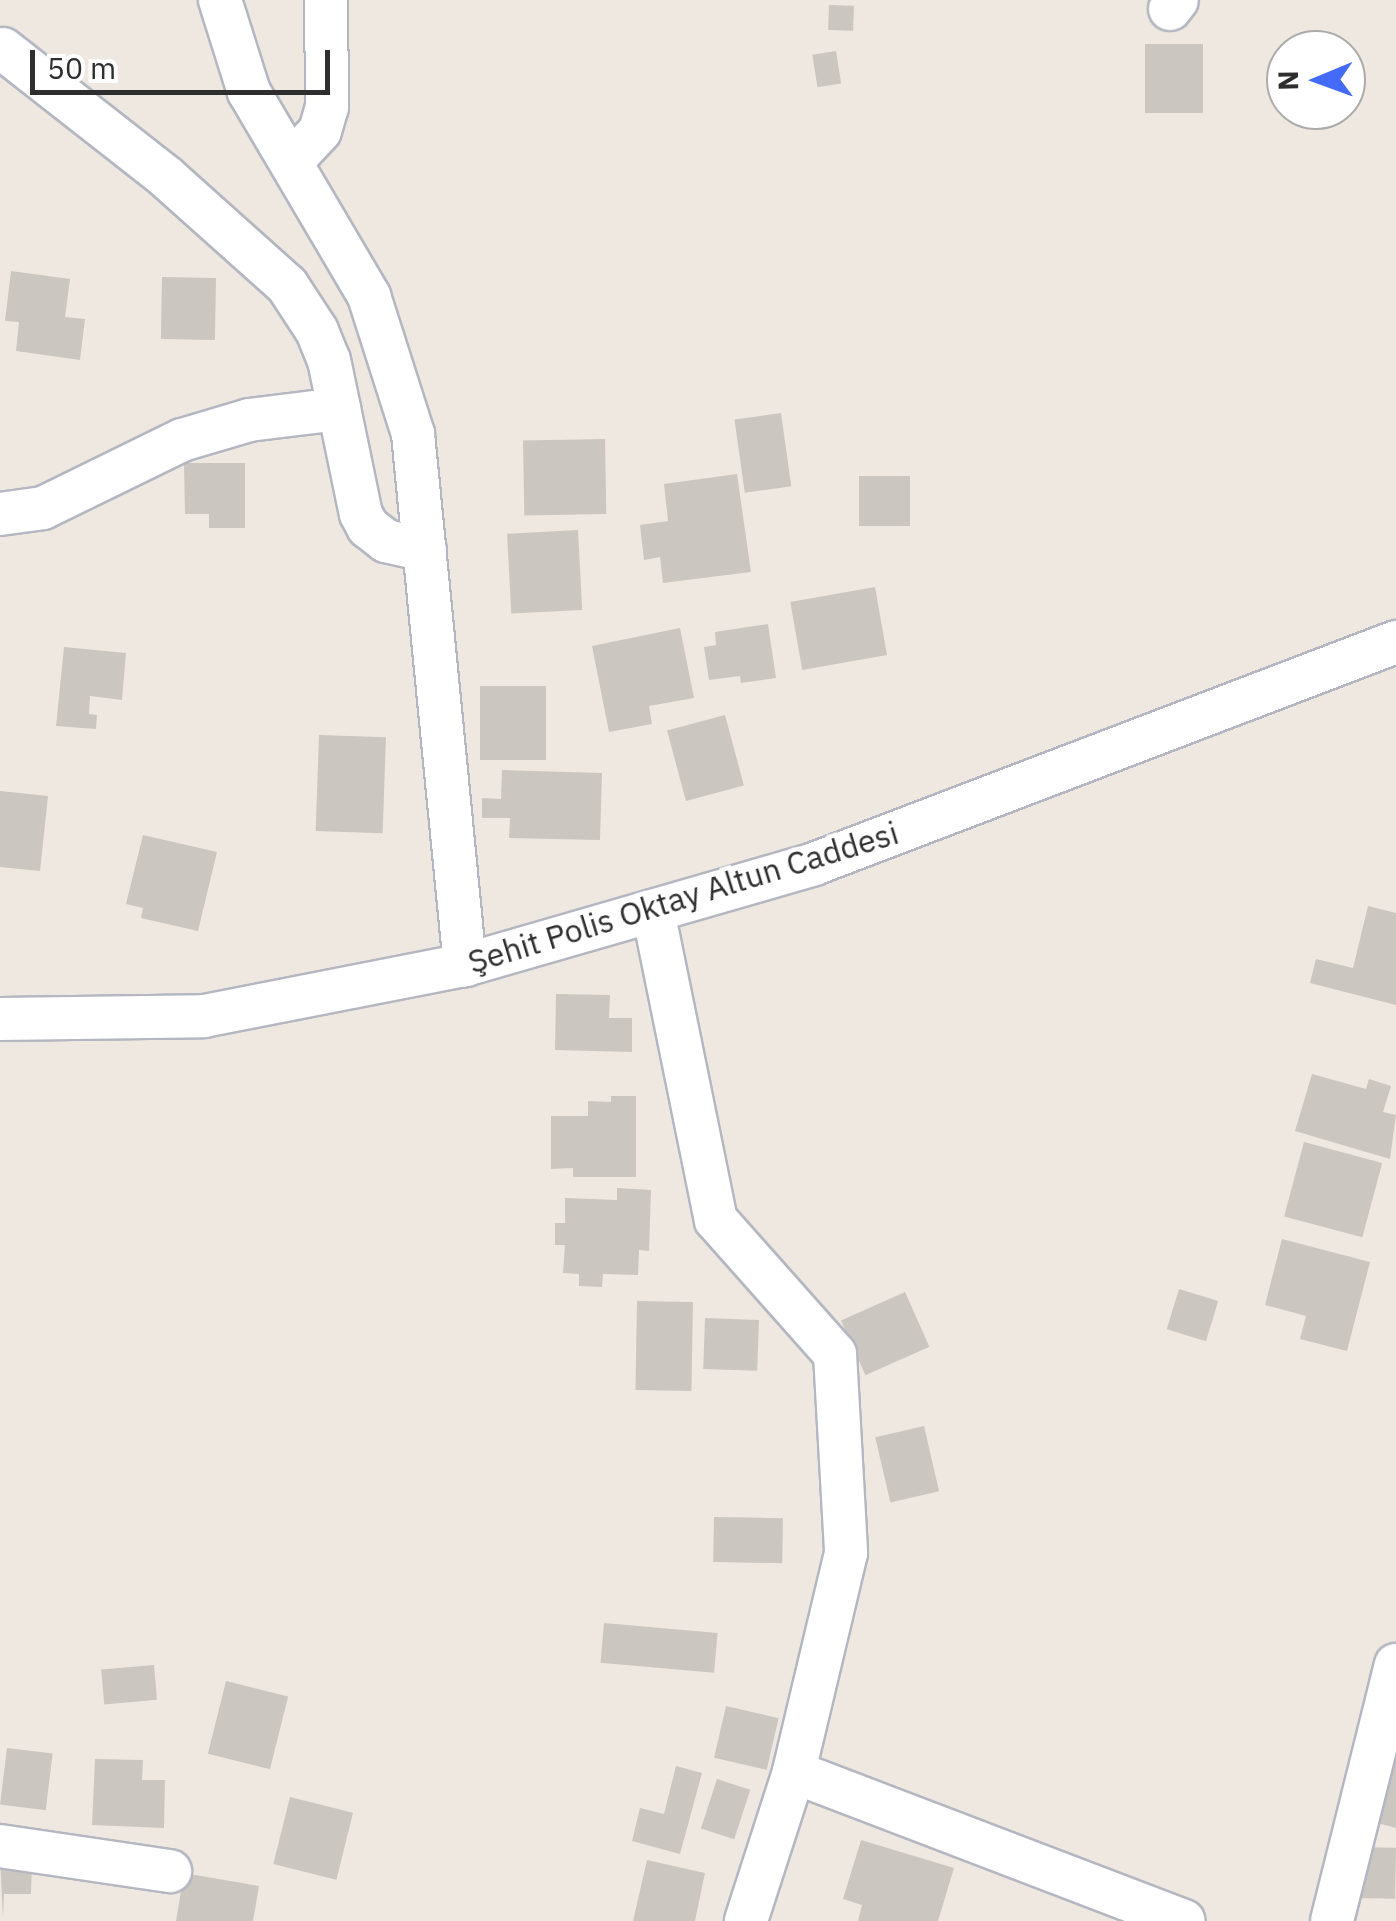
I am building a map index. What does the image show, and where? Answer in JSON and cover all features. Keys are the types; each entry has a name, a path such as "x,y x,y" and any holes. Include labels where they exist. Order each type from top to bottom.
{"street":[{"path":"220,0 249,92 368,296 414,434 465,965"},
{"path":"290,162 320,131 328,107 326,0"},
{"path":"4,49 166,176 287,285 318,330 361,514 368,527 386,541 425,550"},
{"path":"0,514 42,508 182,440 249,420 339,409"},
{"name":"Şehit Polis Oktay Altun Caddesi","path":"0,1018 204,1016 465,965 814,864 1396,642"},
{"path":"653,911 716,1220 836,1354 846,1553 794,1772 746,1921"},
{"path":"1332,1921 1396,1664"},
{"path":"794,1772 1184,1921"},
{"path":"0,1846 170,1871"}],"building":[{"path":"829,5 854,6 853,31 828,30"},
{"path":"1145,44 1203,44 1203,113 1145,113"},
{"path":"836,51 841,84 817,87 812,55"},
{"path":"11,271 70,279 65,317 85,319 80,360 16,351 19,322 5,321"},
{"path":"162,277 216,278 215,340 161,339"},
{"path":"781,413 791,486 745,493 734,420"},
{"path":"605,439 606,514 524,515 523,440"},
{"path":"184,463 245,463 245,528 209,528 209,514 185,514"},
{"path":"737,474 751,572 663,583 660,557 644,560 640,525 668,521 664,484"},
{"path":"859,476 910,476 910,526 859,526"},
{"path":"578,530 582,610 511,614 507,534"},
{"path":"875,587 887,655 802,670 790,602"},
{"path":"768,624 776,678 741,683 740,676 709,680 704,647 716,645 715,632"},
{"path":"680,628 694,698 649,706 652,724 609,732 592,646"},
{"path":"64,647 126,653 122,700 90,696 89,714 97,715 96,729 56,726"},
{"path":"480,686 546,686 546,760 480,760"},
{"path":"725,715 744,786 686,801 667,731"},
{"path":"319,735 386,737 383,833 316,831"},
{"path":"502,770 602,773 600,840 509,838 510,818 482,818 482,798 501,799"},
{"path":"0,791 48,796 40,871 0,867"},
{"path":"143,835 217,852 198,931 141,918 143,908 126,904"},
{"path":"1368,906 1396,913 1396,1005 1310,983 1316,959 1353,968"},
{"path":"556,994 610,995 609,1018 632,1018 632,1052 555,1050"},
{"path":"1312,1074 1366,1089 1369,1079 1391,1086 1383,1112 1396,1115 1390,1159 1295,1131"},
{"path":"611,1096 636,1096 636,1177 573,1177 573,1168 551,1169 551,1116 588,1116 588,1101 611,1102"},
{"path":"1304,1142 1382,1163 1362,1237 1284,1216"},
{"path":"617,1188 651,1190 649,1251 639,1250 638,1275 603,1274 602,1287 579,1286 579,1274 563,1273 565,1245 555,1245 555,1223 565,1223 565,1198 617,1200"},
{"path":"1282,1239 1370,1262 1347,1351 1300,1339 1306,1316 1265,1305"},
{"path":"1179,1289 1218,1301 1206,1341 1167,1329"},
{"path":"905,1292 929,1347 865,1375 841,1320"},
{"path":"637,1301 693,1302 691,1391 635,1390"},
{"path":"705,1318 759,1320 757,1371 703,1369"},
{"path":"924,1426 939,1491 890,1503 875,1437"},
{"path":"714,1517 783,1518 782,1563 713,1562"},
{"path":"604,1623 718,1633 714,1673 601,1663"},
{"path":"154,1665 157,1700 104,1704 101,1670"},
{"path":"226,1681 288,1696 270,1769 208,1754"},
{"path":"726,1706 779,1718 767,1770 714,1758"},
{"path":"1396,1710 1396,1828 1366,1820"},
{"path":"7,1748 53,1754 46,1810 0,1805"},
{"path":"95,1759 143,1760 142,1780 165,1780 164,1828 92,1825"},
{"path":"676,1766 702,1773 680,1854 632,1841 640,1808 664,1814"},
{"path":"717,1779 750,1790 734,1839 701,1828"},
{"path":"290,1797 353,1813 336,1880 273,1864"},
{"path":"861,1840 954,1868 938,1921 858,1921 862,1905 843,1899"},
{"path":"1354,1847 1396,1848 1395,1899 1353,1898"},
{"path":"0,1857 32,1858 31,1894 4,1894 3,1918"},
{"path":"647,1860 705,1873 695,1921 633,1921"},
{"path":"184,1873 259,1886 253,1921 176,1921"}]}
